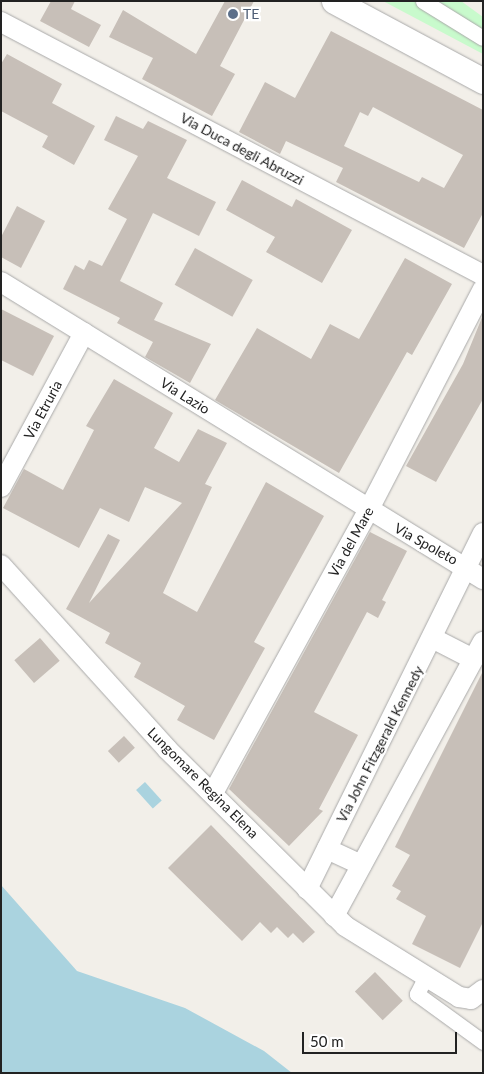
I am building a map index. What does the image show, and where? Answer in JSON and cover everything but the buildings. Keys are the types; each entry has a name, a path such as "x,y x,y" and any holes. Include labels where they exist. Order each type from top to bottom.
{"street":[{"path":"334,1 483,81"},
{"path":"423,1 483,38"},
{"name":"Via Duca degli Abruzzi","path":"1,22 483,275"},
{"name":"Via Lazio","path":"1,282 368,511"},
{"name":"Via del Mare","path":"213,792 477,314 483,289"},
{"name":"Via Etruria","path":"1,487 84,333"},
{"name":"Via Spoleto","path":"368,511 475,573"},
{"name":"Via John Fitzgerald Kennedy","path":"307,889 432,638 475,573 483,533"},
{"name":"Lungomare Regina Elena","path":"1,565 166,749 213,792 334,916 425,978 462,998 474,998 483,990"},
{"path":"334,916 478,651 432,638"},
{"path":"327,849 362,865"},
{"path":"425,978 417,994 448,1013 483,1042"}],"green space":[{"path":"383,1 461,1 483,17 483,54"}],"water":[{"path":"145,782 162,801 153,809 136,790"},
{"path":"1,885 77,971 185,1008 264,1051 292,1073 1,1073"}],"place":[{"name":"TE","path":"233,14"}]}
